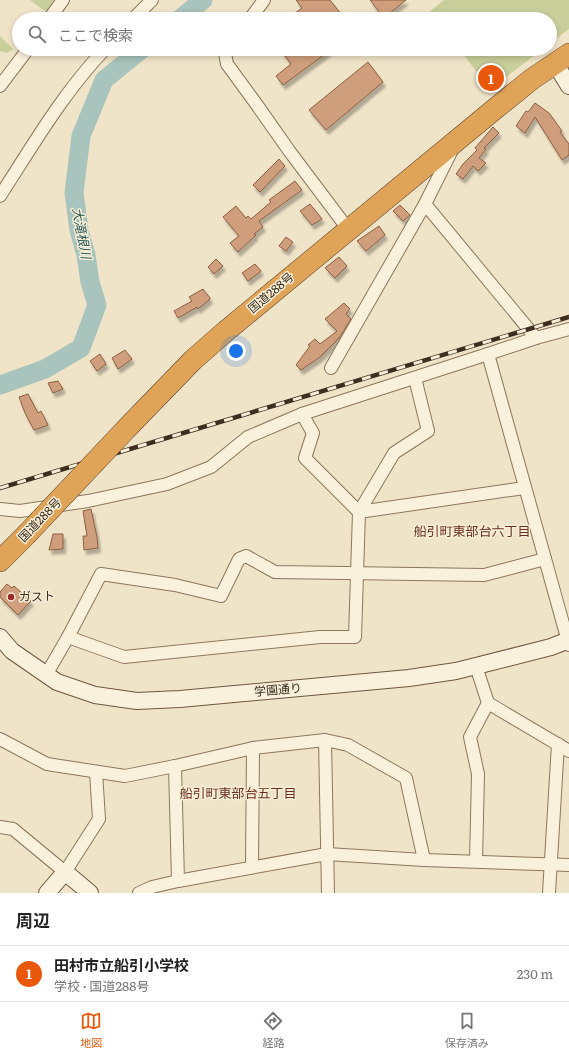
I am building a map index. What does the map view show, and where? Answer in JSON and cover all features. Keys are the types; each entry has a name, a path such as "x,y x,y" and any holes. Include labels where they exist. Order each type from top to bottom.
{"highway":[{"name":"国道288号","path":"0,561 193,360 348,229 496,108 562,58"}],"street":[{"path":"55,12 63,0"},
{"path":"140,12 152,0"},
{"path":"255,12 264,0"},
{"path":"0,86 23,56"},
{"path":"0,196 58,106 98,56"},
{"path":"225,56 226,64 348,229"},
{"path":"562,58 569,86"},
{"path":"331,368 425,204 457,140"},
{"path":"425,204 536,338"},
{"path":"0,509 20,511 88,501 167,484 211,467 248,436 302,414 536,338 569,329"},
{"path":"488,354 524,488 546,558 568,642"},
{"path":"68,637 124,657 320,637 356,637 359,512 394,453 428,431 415,378"},
{"path":"302,414 313,433 305,458 359,512"},
{"path":"359,512 524,488"},
{"path":"46,675 101,574 175,585 221,596 239,559 246,556 275,572 484,575 546,558"},
{"name":"学園通り","path":"0,637 12,651 57,682 95,695 137,701 180,699 409,678 456,671 568,642"},
{"path":"476,666 488,703 569,751"},
{"path":"476,861 478,774 470,737 488,703"},
{"path":"0,739 47,764 125,776 253,748 325,740 348,745 406,778 424,860"},
{"path":"325,740 328,893"},
{"path":"549,893 558,744"},
{"path":"252,867 253,748"},
{"path":"175,766 178,881"},
{"path":"47,893 65,872 98,819 96,772"},
{"path":"0,827 14,829 90,893"},
{"path":"139,893 152,887 178,881 327,854 424,860 569,864"}],"green space":[{"path":"30,0 66,0 58,12 46,12"},
{"path":"444,0 569,0 569,29 557,38 557,12 430,11"},
{"path":"0,36 12,50 7,53 0,51"},
{"path":"464,56 534,56 490,89"}],"building":[{"path":"296,0 330,0 339,12 297,12 302,8"},
{"path":"370,0 406,0 391,12 379,12"},
{"path":"285,56 322,56 283,85 276,76 291,64"},
{"path":"368,62 383,82 326,130 309,110"},
{"path":"535,103 549,113 569,144 569,155 562,160 535,117 525,133 516,126 526,111 528,112"},
{"path":"493,127 499,133 484,148 486,149 479,158 486,163 478,171 473,166 463,179 456,174 463,164 477,150 475,148"},
{"path":"279,159 285,166 260,192 253,185"},
{"path":"295,181 302,190 259,221 263,227 254,234 256,235 238,252 230,243 239,236 223,217 236,206 246,218 248,216 251,219 271,202 269,200"},
{"path":"310,204 322,219 312,225 300,211"},
{"path":"400,205 410,215 403,221 393,211"},
{"path":"379,226 385,235 366,251 357,241"},
{"path":"286,237 293,242 286,251 279,246"},
{"path":"339,257 347,266 335,278 325,268"},
{"path":"216,259 223,266 214,274 208,267"},
{"path":"255,264 261,271 248,281 242,273"},
{"path":"203,289 210,298 209,300 198,309 197,307 178,318 174,311 192,301 189,297"},
{"path":"344,303 350,309 346,314 351,319 339,338 320,357 301,370 296,365 310,346 308,345 315,339 320,344 337,331 325,319"},
{"path":"125,350 132,359 118,369 112,358"},
{"path":"100,354 106,364 97,371 90,361"},
{"path":"58,381 63,389 53,393 48,383"},
{"path":"28,394 38,413 41,411 48,425 34,430 19,397"},
{"path":"91,509 98,548 84,550 83,536 87,536 83,511"},
{"path":"53,534 63,534 63,549 49,550"},
{"path":"7,584 12,588 14,586 31,601 18,615 0,597 0,592"}],"waterway":[{"name":"大滝根川","path":"188,12 203,0"},
{"name":"大滝根川","path":"0,385 45,369 81,348 97,305 90,282 86,255 79,230 74,193 81,136 104,80 133,56"}],"railway":[{"path":"0,488 569,317"}],"place":[{"name":"田村市立船引小学校","path":"491,78"},
{"name":"ガスト","path":"11,597"}],"district":[{"name":"船引町東部台六丁目","path":"472,531"},
{"name":"船引町東部台五丁目","path":"238,793"}]}
